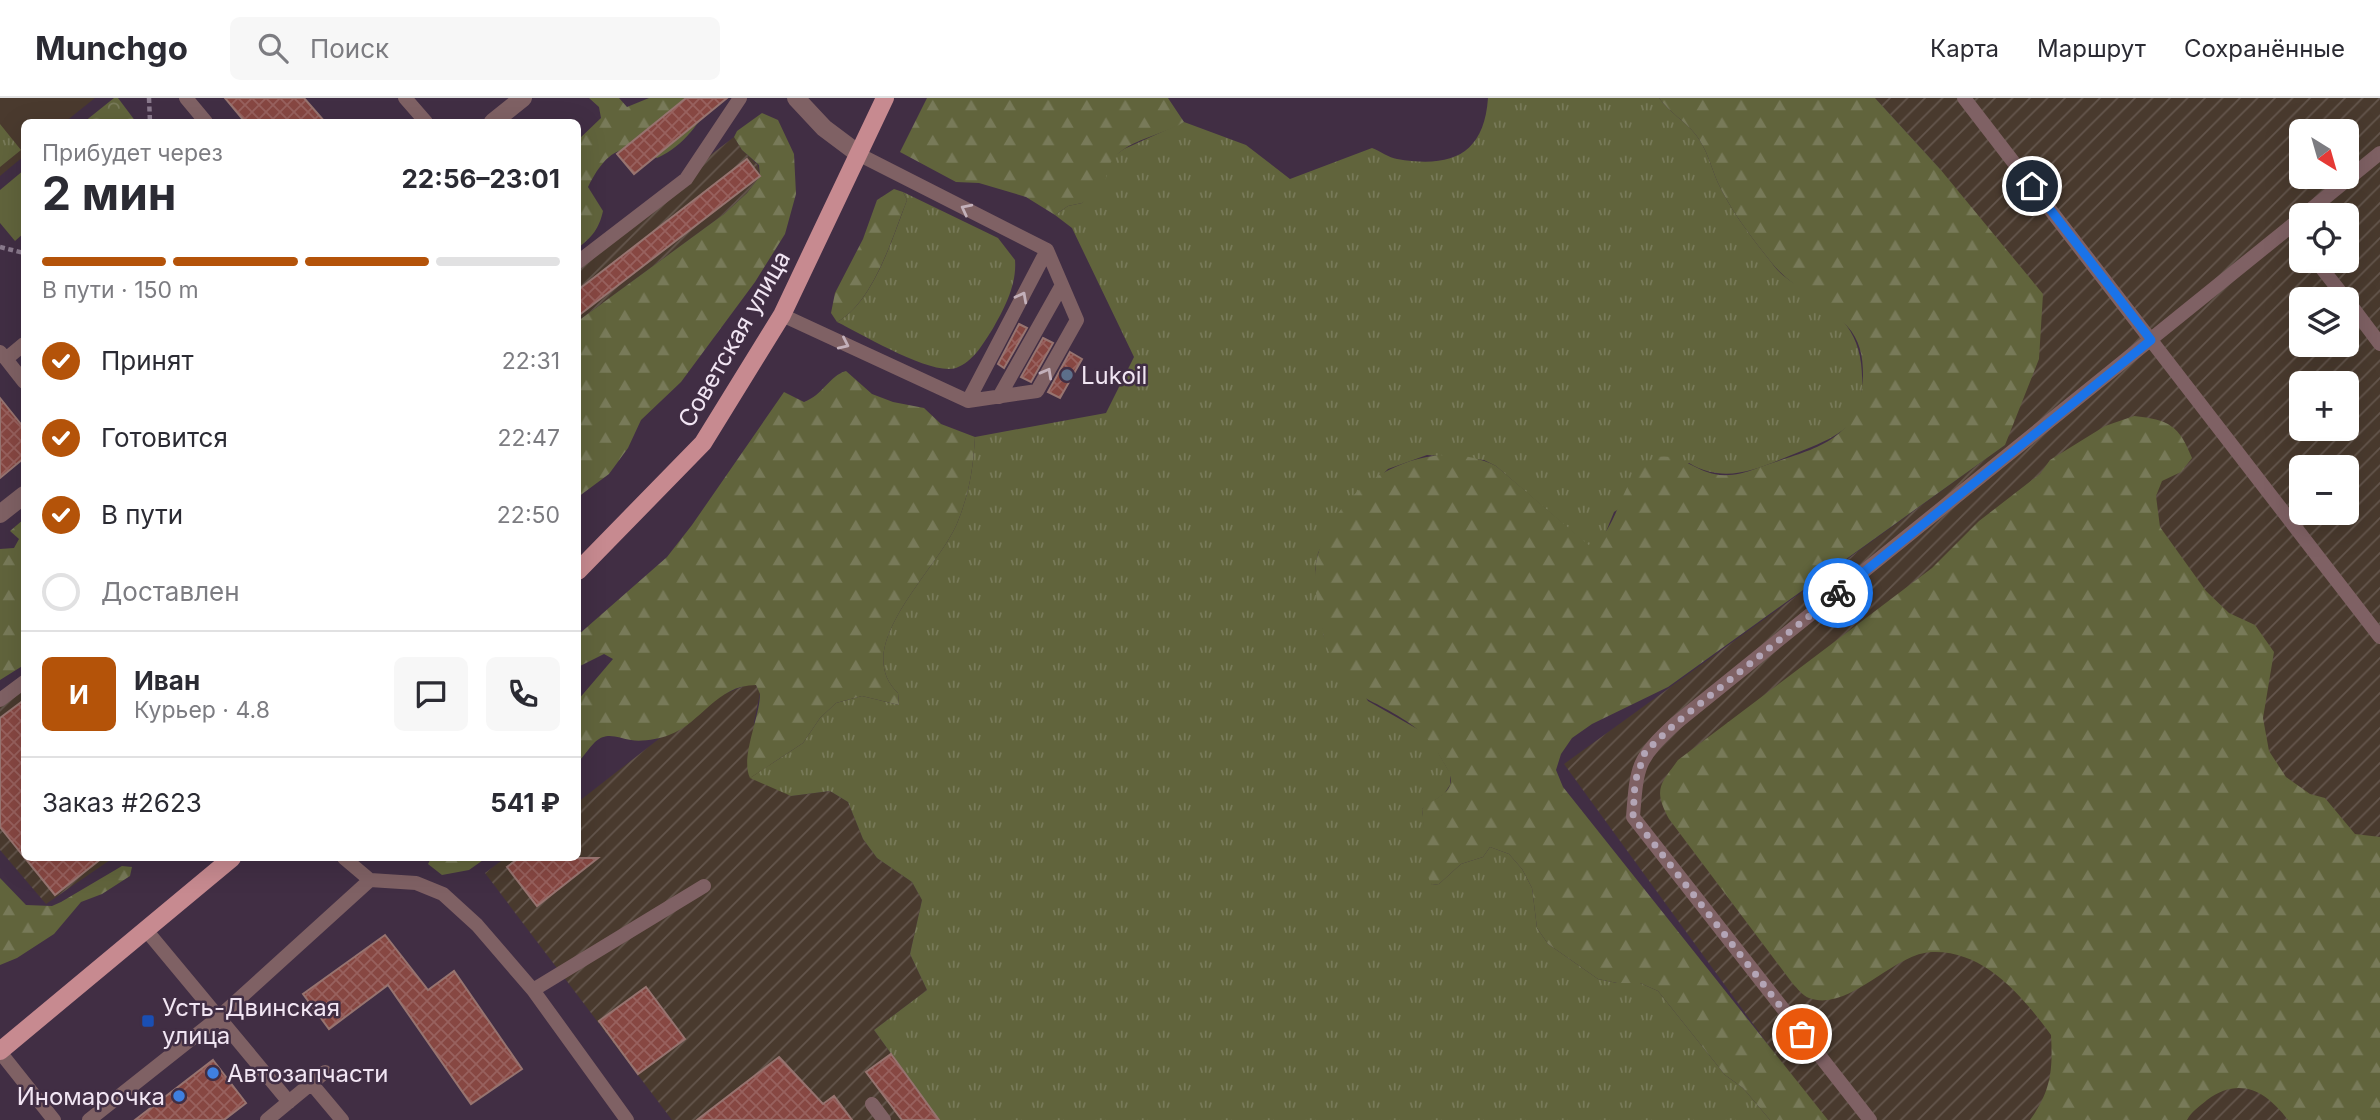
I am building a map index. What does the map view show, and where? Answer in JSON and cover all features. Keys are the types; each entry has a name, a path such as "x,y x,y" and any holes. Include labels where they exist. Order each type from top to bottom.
{"main road":[{"name":"Советская улица","path":"581,568 703,443 782,315 885,98"},
{"path":"0,1051 228,861"}],"street":[{"path":"497,119 523,98"},
{"path":"796,98 824,128 860,155"},
{"path":"0,514 21,497"}],"lane":[{"path":"186,98 204,119"},
{"path":"405,98 423,119"},
{"path":"581,260 687,179 740,98"},
{"path":"1965,98 2380,637"},
{"path":"2319,203 2380,153"},
{"path":"782,315 968,401 1037,391 1077,320 1047,250 860,155"},
{"path":"1870,1120 1633,817 1635,782 1645,752 1676,723 2289,227"},
{"path":"968,401 1047,250"},
{"path":"2325,273 2336,287"},
{"path":"999,397 1062,285"},
{"path":"2359,317 2380,344"},
{"path":"21,346 3,356 21,379"},
{"path":"0,700 21,684"},
{"path":"348,861 370,880 416,883 443,894 477,925 533,990 626,1120"},
{"path":"89,1120 219,1017 370,880"},
{"path":"533,990 704,886"},
{"path":"146,930 289,1102"},
{"path":"0,1051 54,1120"},
{"path":"267,1120 325,1072"},
{"path":"312,1083 342,1120"},
{"path":"872,1104 884,1120"}],"path":[{"path":"149,98 150,119"},
{"path":"0,247 21,252"}],"shaded area":[{"path":"0,98 95,98 69,119 21,119 21,158 0,176"},
{"path":"1875,98 2380,98 2380,1120 1823,1120 1564,764 2005,445 1940,169"},
{"path":"734,137 742,150 758,165 760,176 747,193 724,214 581,319 581,254"},
{"path":"21,677 21,861 109,861 46,904 0,850 0,694"},
{"path":"747,685 756,685 760,693 754,722 755,732 791,796 830,791 848,802 863,839 877,858 912,882 922,900 910,954 927,990 874,1030 939,1120 672,1120 485,873 501,861 581,861 581,800 660,738 677,731 719,696"}],"green space":[{"path":"114,98 118,98 134,119 88,119"},
{"path":"589,98 619,98 627,107 649,98 716,98 691,132 667,153 657,158 634,149 615,153 608,158 588,187 603,211 594,232 581,245 581,137 601,118 599,107"},
{"path":"927,98 1168,98 1184,122 1122,150 1113,159 1106,185 1082,203 1068,206 1055,215 1026,197 979,183 956,182 900,152"},
{"path":"1488,98 1659,98 1700,140 1729,204 1774,267 1830,308 1849,328 1862,369 1857,412 1851,422 1834,436 1758,468 1730,474 1703,470 1689,463 1614,512 1603,539 1591,548 1496,466 1484,460 1427,455 1388,469 1332,524 1318,553 1315,570 1324,637 1368,701 1428,735 1450,773 1450,785 1444,794 1422,809 1426,856 1432,885 1439,884 1461,864 1483,857 1490,847 1509,854 1522,869 1532,888 1537,928 1548,944 1598,979 1617,983 1640,983 1658,991 1725,1075 1743,1088 1770,1120 939,1120 874,1030 927,990 910,954 922,900 912,882 877,858 863,839 848,802 830,791 791,796 750,778 803,743 820,718 836,703 862,696 899,705 898,693 886,674 884,653 891,630 903,607 958,521 970,479 975,437 1106,413 1134,357 1072,228 1055,215 1068,206 1082,203 1106,172 1110,159 1124,149 1184,122 1246,145 1290,179 1372,148 1394,158 1416,161 1448,159 1461,154 1480,133"},
{"path":"1659,98 1875,98 1940,169 2043,294 2039,359 2005,445 1668,687 1592,724 1572,738 1561,754 1556,770 1563,787 1828,1120 1770,1120 1743,1088 1725,1075 1658,991 1640,983 1617,983 1598,979 1548,944 1537,928 1532,888 1522,869 1509,854 1490,847 1483,857 1461,864 1439,884 1432,885 1426,869 1422,809 1448,789 1451,782 1449,772 1437,751 1418,730 1364,697 1345,679 1328,649 1317,603 1316,564 1329,528 1345,505 1365,486 1389,470 1415,460 1442,455 1469,457 1496,466 1591,547 1608,528 1639,470 1657,457 1674,458 1714,474 1740,474 1829,441 1853,417 1860,399 1863,375 1861,355 1855,337 1838,317 1788,279 1771,262 1729,204 1700,140"},
{"path":"762,113 778,120 794,154 796,194 785,234 755,282 681,382 641,420 628,448 609,474 581,495 581,319 724,214 747,193 760,176 759,165 742,150 734,137 737,131"},
{"path":"0,124 21,150 0,167"},
{"path":"21,172 21,236 15,241 0,223 0,190"},
{"path":"894,189 903,192 907,200 888,249 861,300 850,313 837,322 831,313 835,293 863,239 877,200"},
{"path":"903,192 998,238 1015,260 1012,288 997,322 977,352 956,368 945,369 914,360 837,322 850,313 861,300 880,268 907,200"},
{"path":"846,371 872,394 893,402 924,408 941,424 975,437 970,479 958,521 903,607 891,630 884,653 886,674 898,693 899,705 862,696 836,703 820,718 803,743 750,778 747,760 760,694 756,685 730,691 681,729 665,736 640,741 604,737 595,742 581,758 581,696 613,659 604,654 581,666 581,632 667,557 784,392 804,402"},
{"path":"2134,416 2171,426 2182,438 2192,458 2181,472 2162,481 2156,496 2160,527 2206,591 2229,613 2255,625 2274,652 2263,718 2269,751 2286,777 2310,794 2325,798 2355,834 2380,837 2380,1120 2288,1120 2271,1101 2252,1090 2241,1088 2230,1089 2207,1100 2187,1120 2030,1120 2049,1080 2051,1035 2001,978 1969,959 1951,953 1932,952 1902,962 1840,997 1824,1000 1807,997 1793,984 1669,819 1661,801 1663,782 1678,760 1932,568 1979,521 2040,474 2050,460 2105,426"},
{"path":"21,522 21,667 0,680 0,549 14,548 19,539 10,531"},
{"path":"430,861 482,861 469,870 442,875 428,864"},
{"path":"122,866 132,867 130,876 102,894 81,902 54,934 17,958 0,965 0,878 26,905 52,906"}],"building":[{"path":"225,98 304,98 322,119 242,119"},
{"path":"686,98 727,98 634,174 617,154"},
{"path":"747,159 760,176 581,314 581,288"},
{"path":"1019,324 1027,328 1004,368 998,364"},
{"path":"1043,338 1053,343 1031,382 1021,377"},
{"path":"1070,352 1082,359 1060,398 1048,392"},
{"path":"0,398 21,424 21,460 0,478"},
{"path":"21,702 21,853 0,827 0,718"},
{"path":"581,858 598,858 537,906 507,867 515,861 581,861"},
{"path":"27,861 98,861 55,895"},
{"path":"385,935 428,990 454,971 522,1069 471,1104 388,985 329,1029 303,994"},
{"path":"646,987 685,1039 638,1074 599,1021"},
{"path":"891,1054 939,1120 902,1120 866,1072"},
{"path":"779,1057 823,1104 834,1096 852,1120 697,1120"},
{"path":"213,1060 246,1103 224,1120 135,1120"}],"way so far":[{"path":"1802,1034 1633,817 1635,782 1645,752 1676,723 1838,593"}],"place":[{"name":"Lukoil","path":"1067,375"},
{"name":"Усть-Двинская улица","path":"148,1021"},
{"name":"Автозапчасти","path":"213,1073"},
{"name":"Иномарочка","path":"179,1096"}],"route":[{"path":"1838,593 2151,340 2032,186"}]}
